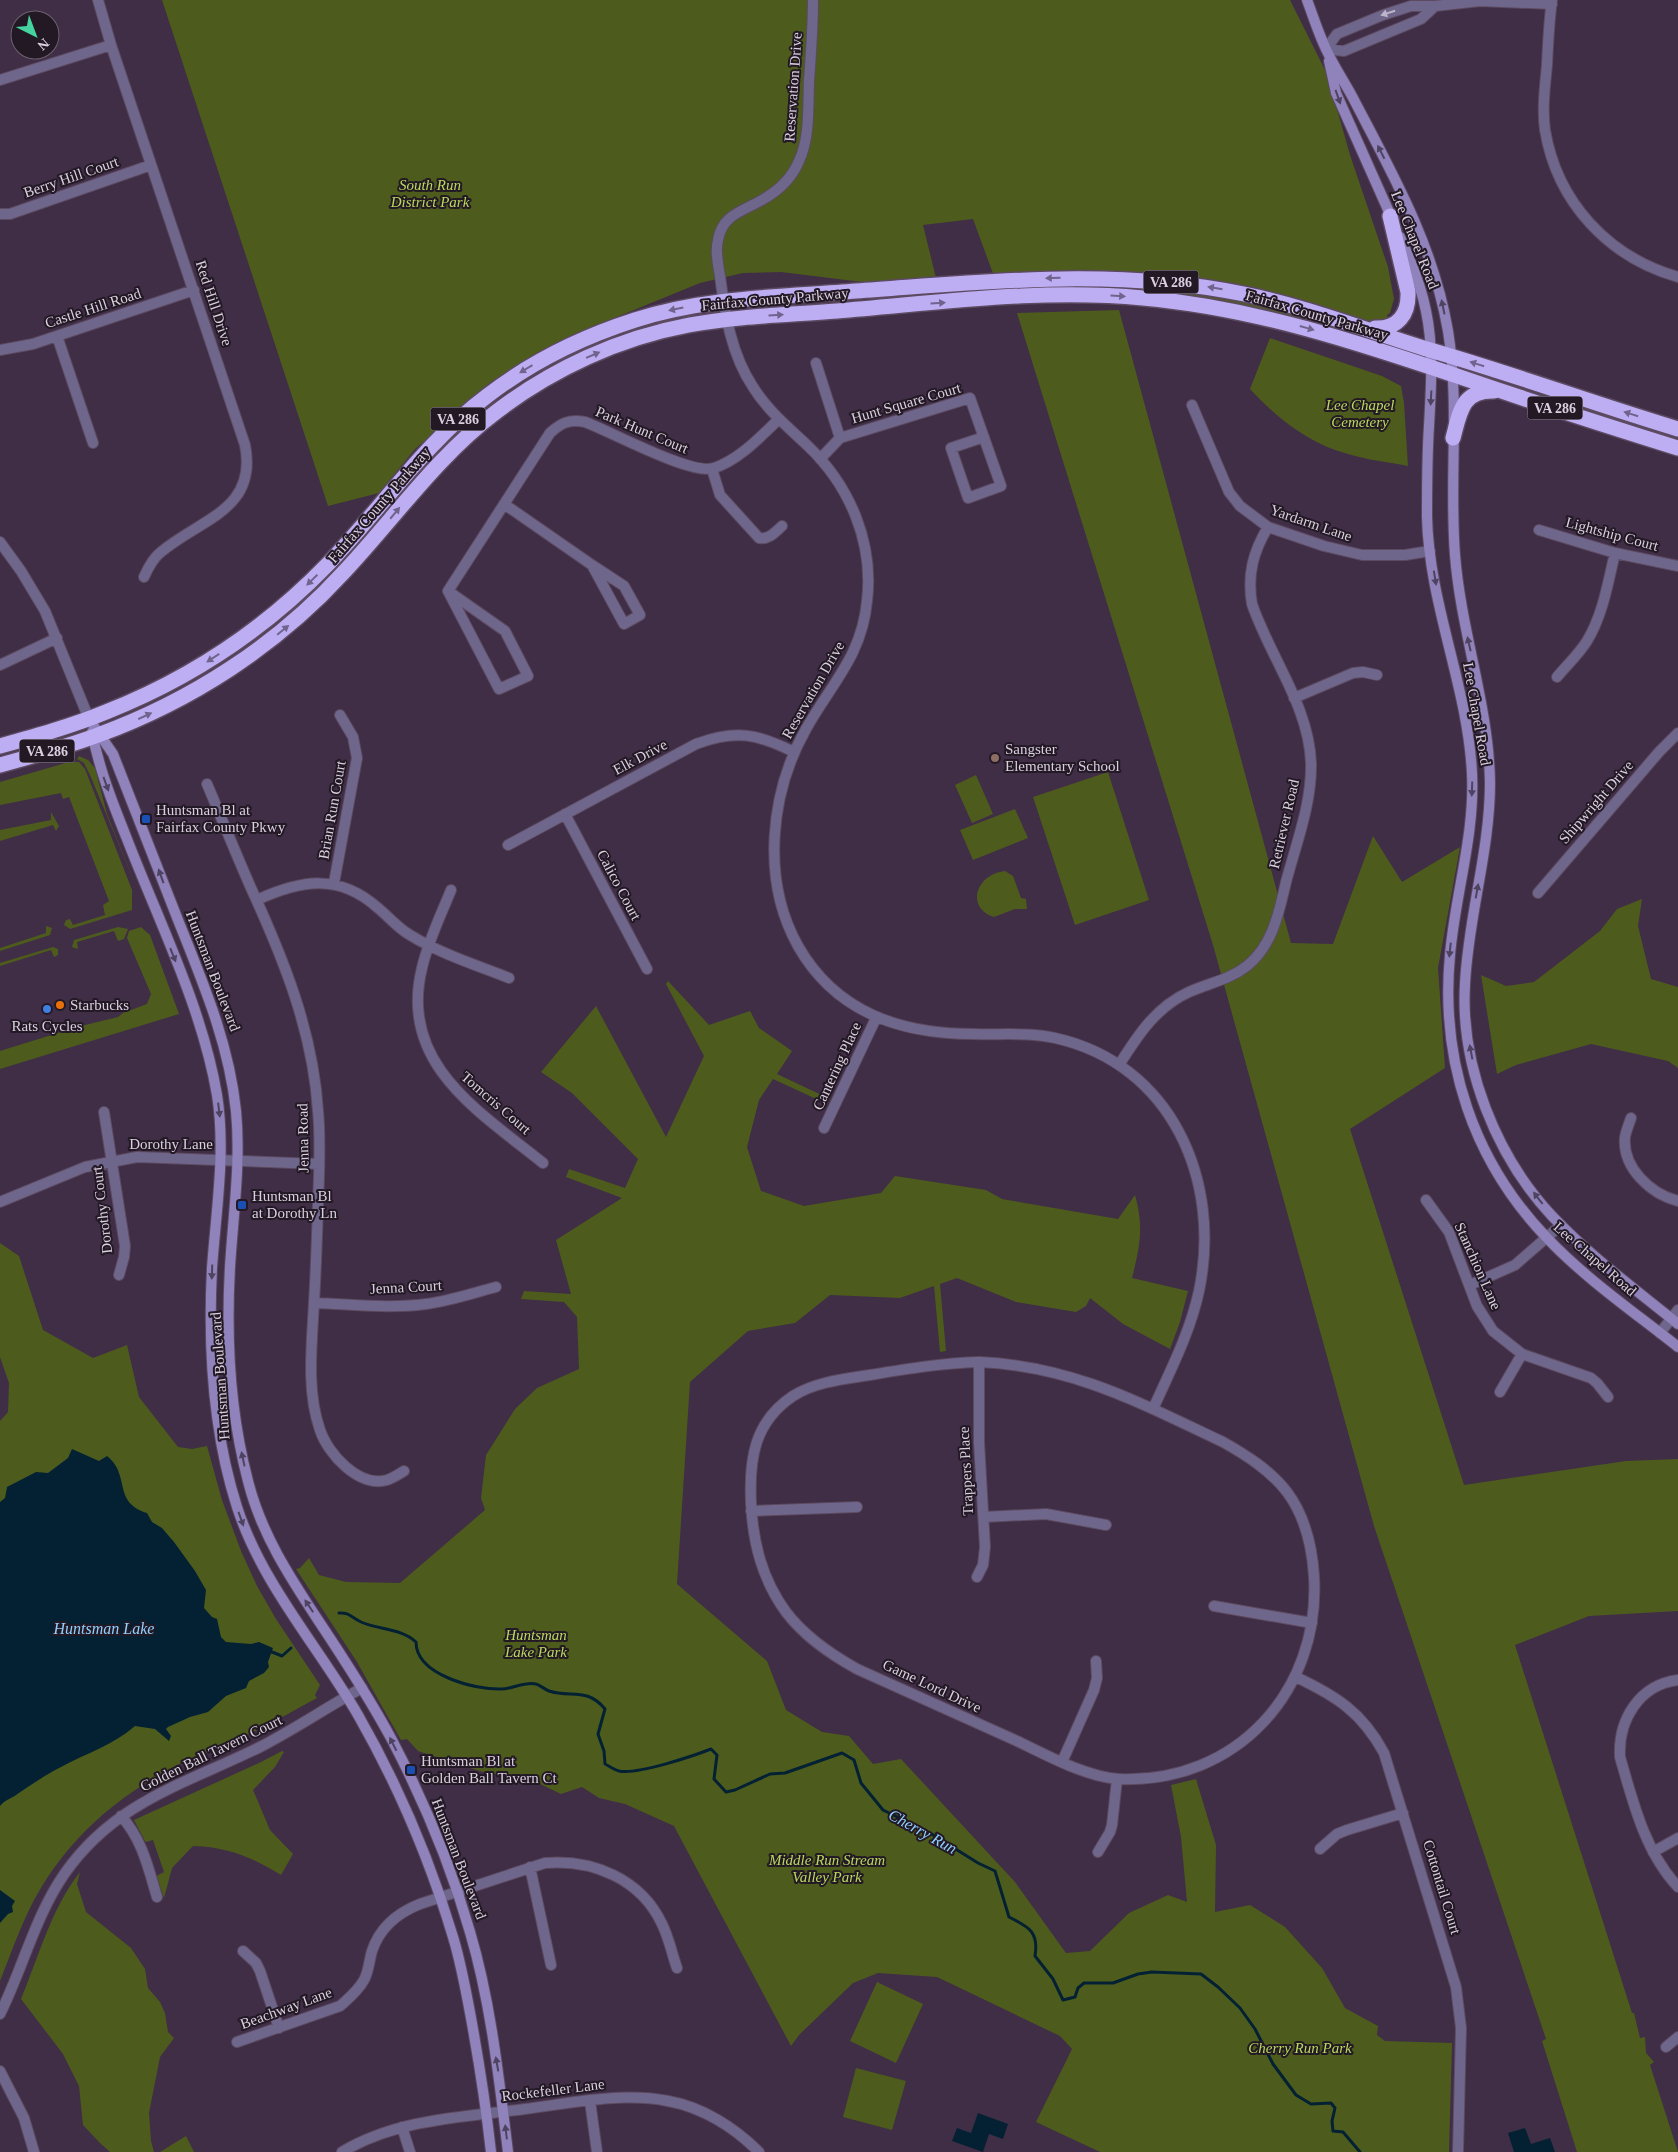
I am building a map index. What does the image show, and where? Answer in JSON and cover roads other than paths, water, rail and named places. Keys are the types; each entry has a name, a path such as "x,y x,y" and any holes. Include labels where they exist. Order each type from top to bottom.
{"highway":[{"path":"1368,328 1384,329 1398,323 1406,312 1408,302 1408,292 1390,216"},
{"name":"Fairfax County Parkway","path":"0,746 89,719 136,700 186,675 226,650 266,621 292,599 330,561 416,461 448,428 482,399 518,374 581,340 627,323 673,310 724,302 1045,278 1115,278 1182,284 1247,294 1320,313 1678,429"},
{"name":"Fairfax County Parkway","path":"0,765 97,736 156,711 211,682 288,626 343,574 422,482 454,447 480,424 521,393 563,369 615,346 670,329 728,320 1018,297 1067,295 1126,296 1189,303 1260,315 1331,335 1678,448"},
{"path":"1453,438 1460,412 1469,398 1482,391 1507,392"}],"street":[{"name":"Red Hill Drive","path":"98,0 111,45 245,445 248,462 246,477 240,494 203,525 160,552 151,563 144,577"},
{"name":"Reservation Drive","path":"812,0 807,126 802,154 795,168 783,184 765,198 733,215 723,225 718,239 717,250 724,302 733,346 744,372 767,408 820,459 838,481 857,517 867,557 868,600 864,622 852,656 806,728 794,752 782,788 775,828 775,871 782,909 797,943 817,972 844,998 876,1018 924,1032 1023,1034 1052,1037 1097,1052 1119,1065 1150,1090 1178,1130 1192,1162 1204,1217 1204,1258 1194,1311 1182,1344 1153,1409"},
{"name":"Lee Chapel Road","path":"1306,0 1326,50 1407,203 1426,247 1442,302 1451,355 1453,374 1455,556 1466,630 1485,726 1489,759 1489,807 1486,842 1472,921 1464,987 1465,1012 1471,1056 1483,1099 1503,1145 1528,1187 1561,1225 1588,1251 1676,1318"},
{"path":"1326,50 1337,34 1383,14 1411,6 1435,6 1480,1 1552,2 1544,105 1545,128 1550,152 1560,181 1584,218 1605,239 1638,262 1678,277"},
{"path":"1326,50 1344,51 1420,19 1435,6"},
{"path":"0,80 111,45"},
{"name":"Lee Chapel Road","path":"1326,50 1336,93 1418,282 1426,312 1432,367 1427,521 1440,610 1470,746 1472,783 1468,838 1449,957 1447,1002 1451,1050 1465,1102 1490,1159 1518,1204 1547,1238 1570,1260 1678,1347"},
{"name":"Berry Hill Court","path":"0,214 10,214 151,165"},
{"name":"Castle Hill Road","path":"0,350 32,344 194,290"},
{"path":"57,336 93,443"},
{"name":"Hunt Square Court","path":"816,363 840,438"},
{"name":"Hunt Square Court","path":"820,459 840,438 970,398 1002,486 968,498 951,448 984,437"},
{"name":"Yardarm Lane","path":"1192,405 1229,492 1246,512 1268,527 1324,546 1362,555 1405,555 1430,551"},
{"name":"Park Hunt Court","path":"448,592 550,434 560,424 573,420 601,428 688,466 712,469"},
{"path":"778,420 731,460 712,469 720,495 759,538 764,539 770,536 782,526"},
{"path":"504,504 624,586 640,615 624,624 592,565"},
{"name":"Retriever Road","path":"1119,1065 1144,1027 1160,1010 1187,993 1222,981 1238,972 1258,956 1271,936 1281,903 1310,784 1309,743 1304,723 1294,698 1257,619 1250,592 1251,562 1258,542 1268,527"},
{"name":"Lightship Court","path":"1539,530 1615,553 1678,566"},
{"name":"Huntsman Boulevard","path":"0,542 21,571 45,611 97,736 113,754 212,1004 223,1040 235,1108 237,1160 230,1273 230,1348 236,1421 248,1480 261,1522 280,1561 362,1688 392,1741 439,1841 471,1934 481,1974 504,2112 508,2152"},
{"path":"1558,677 1582,649 1593,630 1600,612 1615,553"},
{"path":"448,592 505,631 528,676 499,690 448,592"},
{"path":"0,665 57,638"},
{"path":"1294,698 1353,673 1364,672 1376,675"},
{"name":"Brian Run Court","path":"334,883 357,758 353,737 340,715"},
{"name":"Shipwright Drive","path":"1538,893 1659,752 1678,733"},
{"name":"Elk Drive","path":"508,844 696,744 711,738 731,734 751,735 768,739 794,752"},
{"name":"Huntsman Boulevard","path":"97,736 97,760 118,819 195,1010 206,1045 217,1097 220,1122 220,1160 212,1273 212,1348 219,1423 230,1484 245,1529 264,1570 347,1697 378,1751 422,1848 454,1939 463,1978 491,2152"},
{"name":"Jenna Road","path":"207,784 292,985 309,1046 318,1112 319,1164 312,1342 312,1384 317,1420 326,1442 343,1464 371,1480 387,1480 404,1471"},
{"name":"Calico Court","path":"565,814 647,969"},
{"path":"1468,838 1486,842"},
{"path":"257,900 294,886 334,883 367,899 399,928 429,946 509,978"},
{"name":"Tomcris Court","path":"451,890 429,946 420,979 418,1004 423,1031 433,1058 450,1085 463,1099 543,1163"},
{"name":"Cantering Place","path":"824,1128 876,1018"},
{"name":"Dorothy Court","path":"104,1112 125,1246 119,1275"},
{"path":"1631,1118 1625,1137 1634,1169 1646,1185 1655,1192 1678,1201"},
{"name":"Dorothy Lane","path":"0,1202 85,1167 137,1157 319,1164"},
{"name":"Stanchion Lane","path":"1426,1200 1449,1232 1478,1306 1487,1323 1499,1337 1522,1354 1591,1378 1608,1397"},
{"path":"1470,1285 1515,1265 1561,1225"},
{"name":"Jenna Court","path":"314,1302 396,1306 425,1304 452,1300 496,1287"},
{"path":"1660,1333 1676,1318"},
{"path":"1500,1392 1522,1354"},
{"name":"Game Lord Drive","path":"979,1362 1013,1364 1063,1373 1102,1386 1241,1452 1262,1466 1286,1491 1300,1515 1310,1543 1314,1585 1312,1623 1296,1676 1264,1722 1245,1740 1223,1755 1199,1766 1173,1774 1148,1778 1117,1779 1093,1774 1062,1762 857,1669 816,1643 788,1614 768,1582 755,1546 751,1462 756,1442 772,1415 794,1396 815,1386 919,1367 979,1362"},
{"name":"Trappers Place","path":"977,1577 985,1557 979,1442 979,1362"},
{"path":"752,1511 857,1507"},
{"path":"984,1517 1046,1514 1106,1525"},
{"path":"1214,1606 1312,1623"},
{"path":"1062,1762 1094,1690 1097,1678 1096,1660"},
{"name":"Cottontail Court","path":"1296,1676 1337,1698 1354,1712 1367,1726 1384,1753 1456,1987 1461,2028 1458,2152"},
{"path":"1678,1680 1653,1688 1639,1699 1627,1717 1620,1735 1620,1757 1643,1831 1664,1871 1678,1887"},
{"name":"Golden Ball Tavern Court","path":"0,2014 38,1922 56,1888 92,1841 122,1816 154,1796 282,1735 362,1688"},
{"path":"1098,1852 1110,1832 1117,1779"},
{"path":"1320,1849 1337,1834 1403,1813"},
{"path":"122,1816 140,1843 157,1897"},
{"path":"1653,1852 1678,1838"},
{"name":"Beachway Lane","path":"237,2042 328,2012 340,2006 364,1980 377,1939 391,1920 410,1908 530,1867 560,1862 578,1863 604,1870 626,1882 645,1898 658,1915 666,1932 677,1968"},
{"path":"530,1867 552,1965"},
{"path":"243,1951 256,1963 260,1971 279,2028"},
{"path":"1666,2047 1678,2037"},
{"path":"0,2071 24,2118 34,2152"},
{"name":"Rockefeller Lane","path":"342,2152 380,2134 427,2121 613,2098 642,2098 682,2105 725,2125 759,2152"},
{"path":"590,2101 596,2152"},
{"path":"402,2127 410,2152"}],"water":[{"name":"Huntsman Lake","path":"72,1449 99,1461 107,1456 114,1463 129,1502 147,1513 152,1522 162,1528 195,1571 206,1590 204,1608 212,1617 217,1619 221,1637 226,1642 251,1644 259,1642 273,1648 268,1662 269,1667 264,1673 249,1681 246,1688 226,1696 208,1712 190,1717 168,1727 166,1729 171,1736 169,1741 155,1729 135,1726 109,1744 49,1773 0,1806 0,1502 5,1498 7,1487 36,1472 48,1473 68,1458"},
{"path":"0,1890 15,1901 12,1906 13,1912 8,1914 0,1923"},
{"path":"978,2113 1008,2124 1003,2139 989,2134 983,2152 952,2141 957,2128 971,2133"},
{"path":"1525,2128 1531,2144 1550,2138 1555,2152 1514,2152 1508,2133"}],"waterway":[{"name":"Cherry Run","path":"339,1613 345,1613 368,1625 410,1637 416,1642 419,1654 436,1672 463,1683 491,1689 510,1688 532,1683 549,1691 579,1694 592,1698 605,1709 598,1734 604,1751 605,1764 617,1770 627,1771 651,1768 711,1749 717,1755 714,1779 726,1792 735,1790 770,1774 785,1773 842,1753 854,1760 861,1783 883,1810 930,1833 978,1863 995,1871 1009,1917 1031,1931 1035,1941 1035,1956 1053,1979 1063,2000 1075,1997 1078,1988 1084,1983 1113,1983 1138,1974 1152,1972 1201,1974 1240,2008 1255,2029 1273,2064 1296,2095 1311,2104 1331,2103 1335,2108 1332,2121 1333,2131 1343,2132 1360,2152"},
{"path":"272,1652 282,1656 291,1648"}],"place":[{"name":"Sangster Elementary School","path":"995,758"},
{"name":"Huntsman Bl at Fairfax County Pkwy","path":"146,819"},
{"name":"Starbucks","path":"60,1005"},
{"name":"Rats Cycles","path":"47,1009"},
{"name":"Huntsman Bl at Dorothy Ln","path":"242,1205"},
{"name":"Huntsman Bl at Golden Ball Tavern Ct","path":"411,1770"}],"park label":[{"name":"South Run District Park","path":"430,194"},
{"name":"Lee Chapel Cemetery","path":"1360,414"},
{"name":"Huntsman Lake Park","path":"536,1644"},
{"name":"Middle Run Stream Valley Park","path":"827,1868"},
{"name":"Cherry Run Park","path":"1300,2048"}]}
